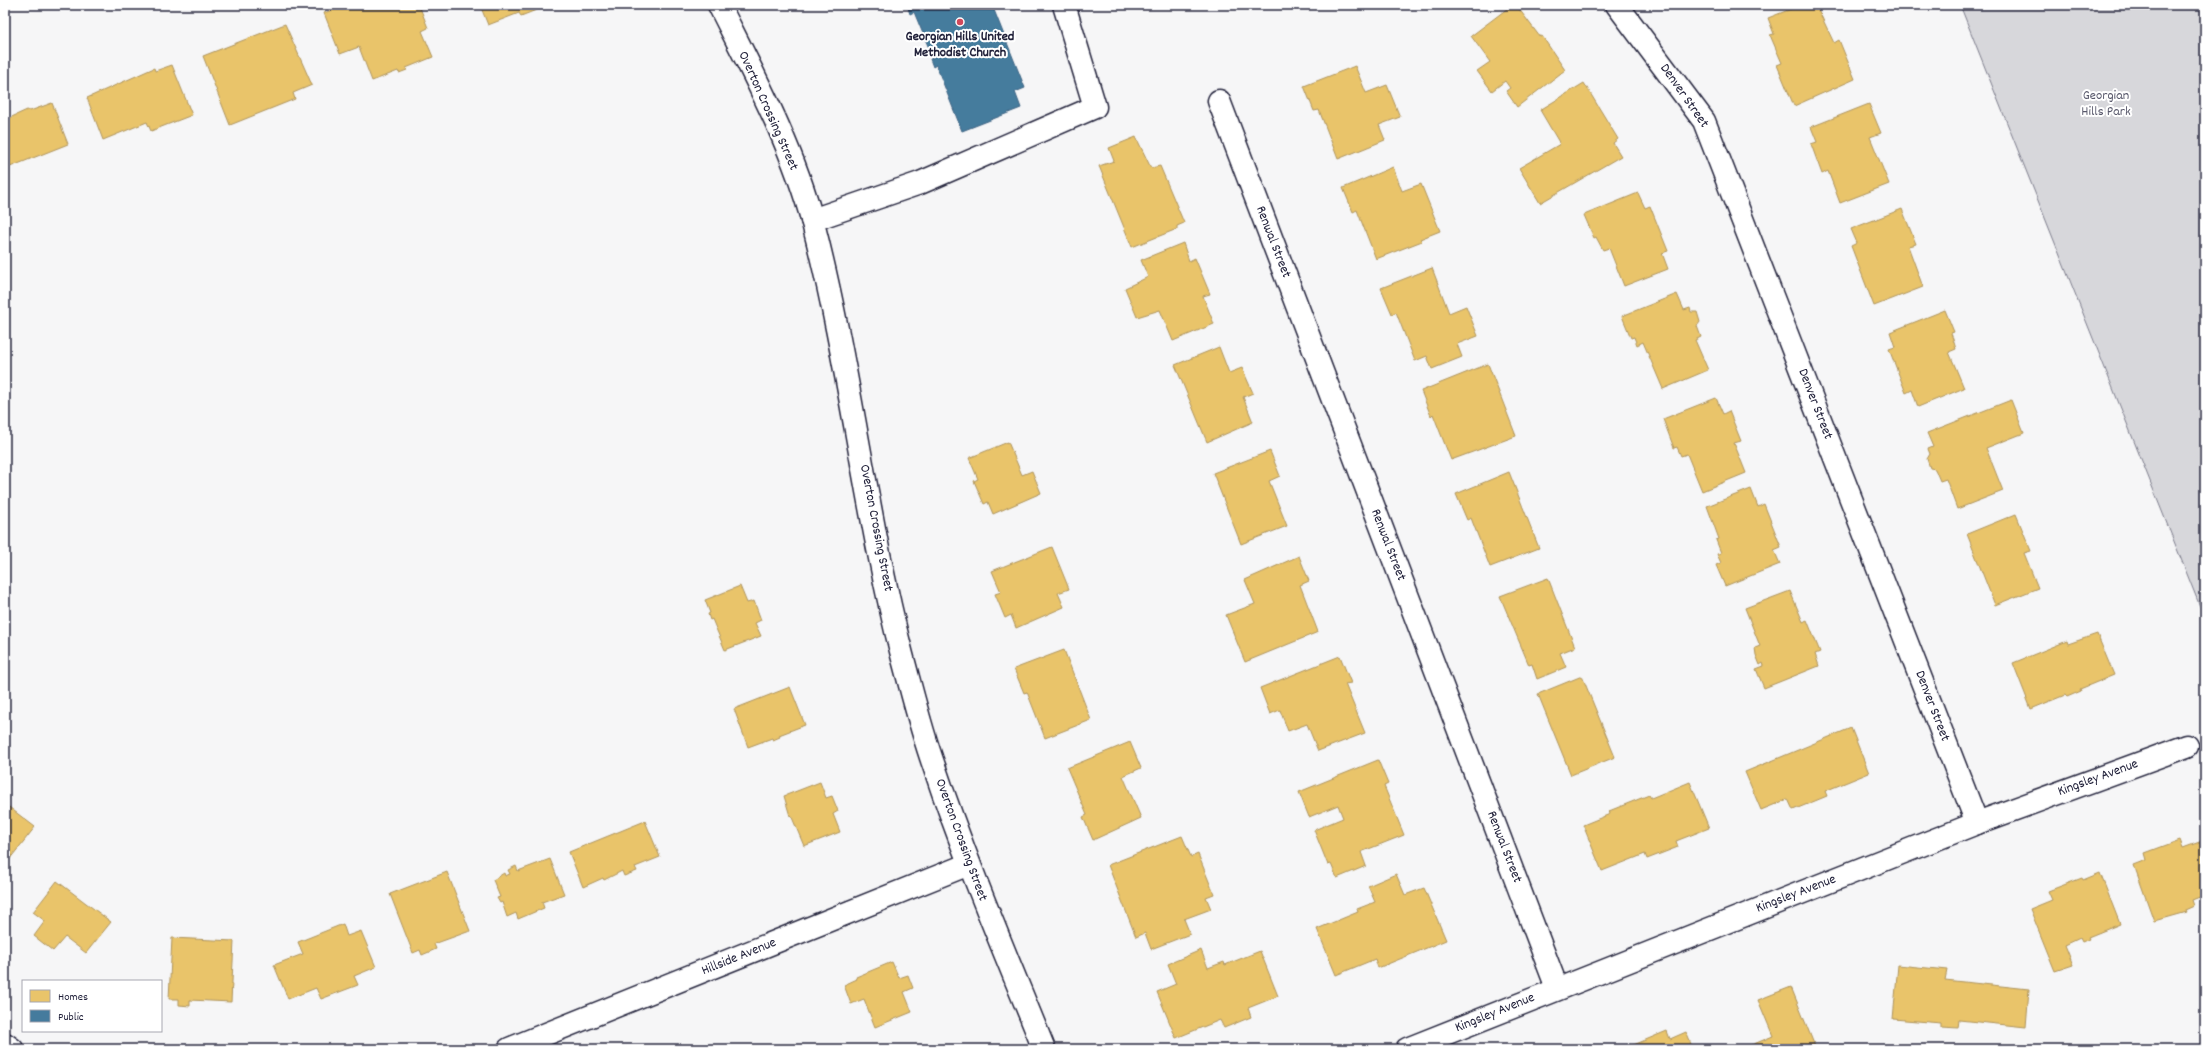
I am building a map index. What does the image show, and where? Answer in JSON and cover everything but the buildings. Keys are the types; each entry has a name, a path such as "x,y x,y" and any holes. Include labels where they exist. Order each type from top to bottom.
{"street":[{"name":"Overton Crossing Street","path":"719,5 786,146 812,220 846,374 877,535 902,652 933,763 969,864 1044,1049"},
{"path":"812,220 920,183 1095,107 1064,5"},
{"name":"Denver Street","path":"1617,5 1704,120 1977,823"},
{"name":"Renwal Street","path":"1219,101 1557,988"},
{"name":"Kingsley Avenue","path":"1407,1049 1557,988 1977,823 2187,746"},
{"name":"Hillside Avenue","path":"509,1049 969,864"},
{"path":"5,1044 12,1049"}],"green space":[{"name":"Georgian Hills Park","path":"1960,5 2205,5 2205,619"}],"place":[{"name":"Georgian Hills United Methodist Church","path":"960,22"}]}
